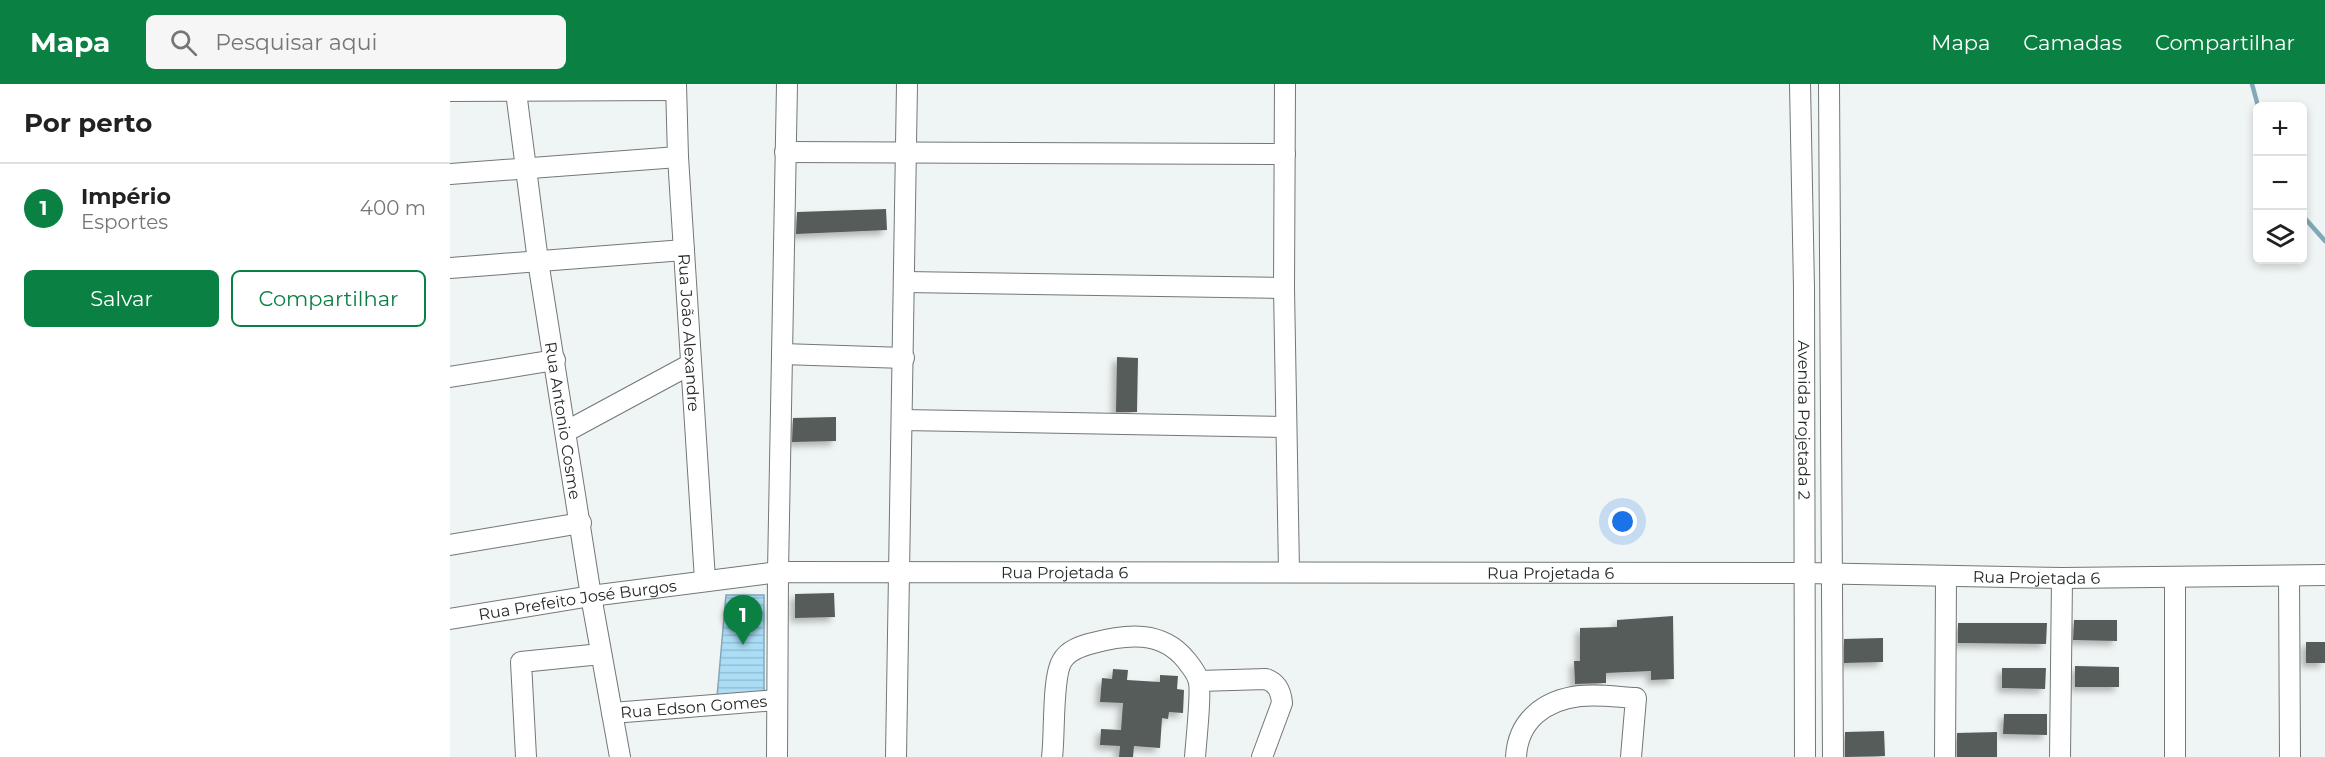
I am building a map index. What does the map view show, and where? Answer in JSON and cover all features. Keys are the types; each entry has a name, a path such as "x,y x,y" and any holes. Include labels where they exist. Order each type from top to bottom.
{"street":[{"path":"777,757 787,84"},
{"path":"896,757 907,84"},
{"path":"1285,84 1284,288 1289,571"},
{"name":"Avenida Projetada 2","path":"1800,84 1805,757"},
{"name":"Avenida Projetada 2","path":"1829,84 1834,574 1833,757"},
{"path":"450,91 515,87 676,87"},
{"name":"Rua Antonio Cosme","path":"515,87 538,261 567,430 591,596 620,757"},
{"name":"Rua João Alexandre","path":"676,87 678,157 705,580"},
{"path":"785,152 1285,154"},
{"path":"450,174 678,157"},
{"path":"450,268 684,250"},
{"path":"905,282 1284,288"},
{"path":"782,354 904,358"},
{"path":"450,377 555,360"},
{"path":"567,430 691,364"},
{"path":"902,420 1286,427"},
{"path":"450,545 581,522"},
{"name":"Rua Projetada 6","path":"778,572 1805,573 2062,578 2325,575"},
{"name":"Rua Prefeito José Burgos","path":"450,619 591,596 778,572"},
{"path":"1945,757 1946,576"},
{"path":"2289,576 2290,757"},
{"path":"2175,577 2175,757"},
{"path":"2060,757 2062,578"},
{"path":"1052,757 1060,664 1069,653 1076,649 1119,637 1146,636 1163,641 1180,652 1199,681 1195,757"},
{"path":"526,757 521,662 601,654"},
{"path":"1199,681 1266,679 1273,681 1282,695 1282,703 1262,757"},
{"path":"1516,757 1526,722 1537,711 1580,696 1636,698 1631,757"},
{"name":"Rua Edson Gomes","path":"612,713 777,700"}],"water":[{"path":"726,595 764,595 764,694 717,697"}],"building":[{"path":"886,209 887,230 796,234 797,212"},
{"path":"1117,357 1138,358 1137,412 1116,412"},
{"path":"836,417 836,441 792,442 793,418"},
{"path":"834,593 835,617 795,618 795,594"},
{"path":"1673,616 1674,679 1651,680 1651,671 1606,673 1606,683 1575,684 1574,661 1580,661 1580,628 1617,627 1617,620"},
{"path":"2074,620 2117,620 2117,641 2073,640"},
{"path":"1958,623 2047,623 2046,644 1958,643"},
{"path":"1883,638 1883,662 1844,663 1844,639"},
{"path":"2306,642 2325,642 2325,663 2306,663"},
{"path":"2075,666 2119,667 2119,687 2075,687"},
{"path":"2002,668 2046,668 2045,689 2002,688"},
{"path":"1113,669 1128,670 1127,680 1160,682 1160,675 1178,676 1177,689 1184,690 1183,713 1169,712 1168,719 1162,718 1160,748 1134,746 1133,757 1119,757 1120,746 1100,745 1101,729 1121,730 1123,703 1100,702 1102,678 1112,679"},
{"path":"2004,714 2047,714 2047,735 2003,734"},
{"path":"1884,731 1885,756 1845,757 1845,732"},
{"path":"1997,732 1997,757 1957,757 1957,733"}],"waterway":[{"path":"2252,84 2257,102"},
{"path":"2307,221 2325,241"}],"place":[{"name":"Império","path":"743,645"}]}
